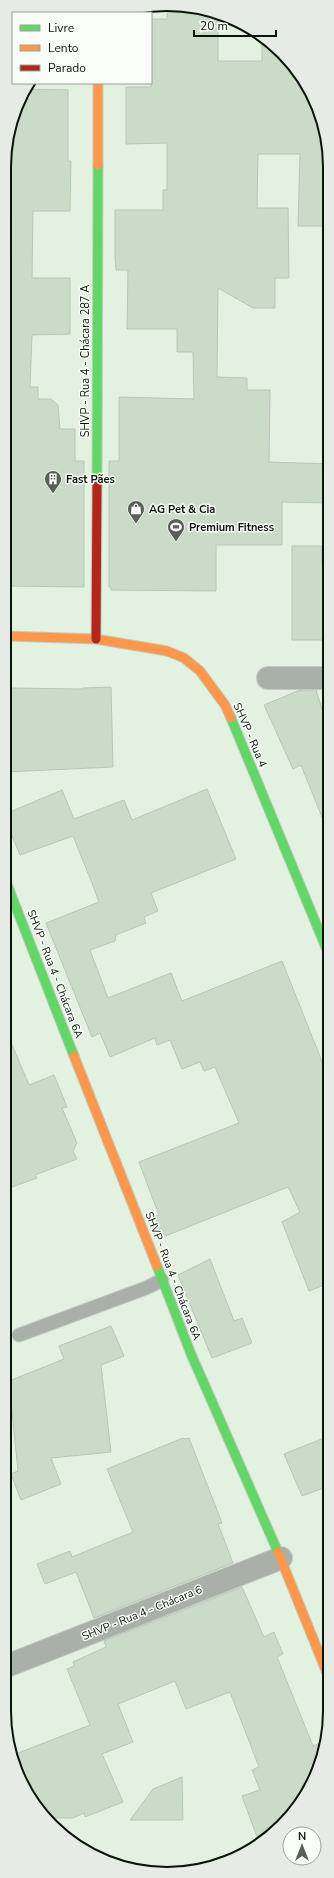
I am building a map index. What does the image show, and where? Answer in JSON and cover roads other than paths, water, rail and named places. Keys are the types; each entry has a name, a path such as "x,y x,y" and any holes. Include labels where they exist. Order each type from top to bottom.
{"street":[{"name":"SHVP - Rua 4 - Chácara 287 A","path":"96,639 98,84"},
{"name":"SHVP - Rua 4","path":"11,636 96,639 167,651 184,658 200,671 225,705 323,941"},
{"path":"268,678 323,678"},
{"name":"SHVP - Rua 4 - Chácara 6A","path":"11,893 191,1354 281,1558 323,1663"},
{"name":"SHVP - Rua 4 - Chácara 6","path":"11,1664 281,1558"}],"lane":[{"path":"19,1335 146,1288 162,1280"}],"place":[{"name":"Fast Pães","path":"53,494"},
{"name":"AG Pet & Cia","path":"136,524"},
{"name":"Premium Fitness","path":"176,542"}]}
